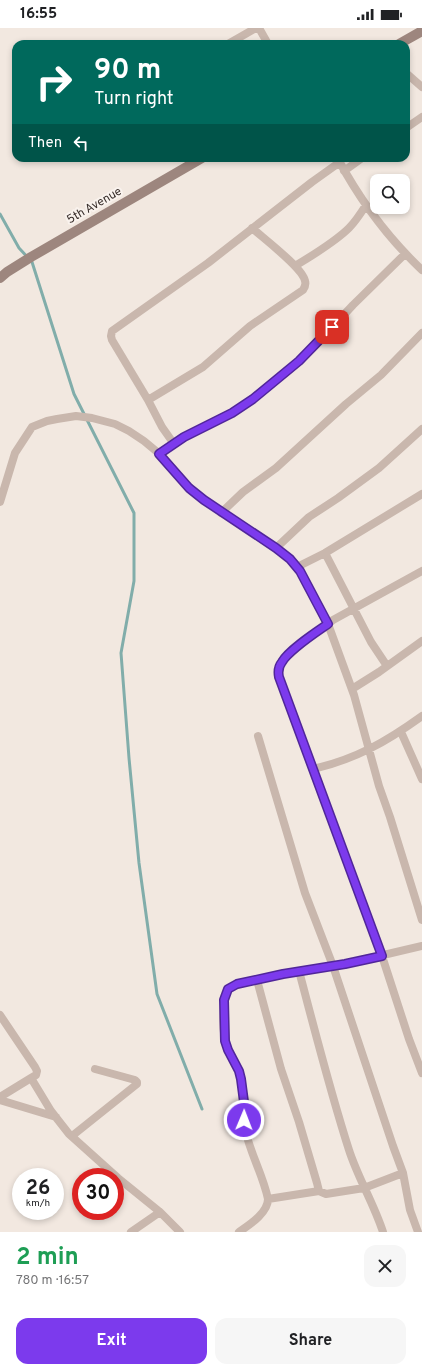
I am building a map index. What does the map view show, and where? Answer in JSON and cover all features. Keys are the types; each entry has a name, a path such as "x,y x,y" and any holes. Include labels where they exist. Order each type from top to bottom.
{"street":[{"path":"235,40 256,28"},
{"path":"259,28 266,40"},
{"path":"406,40 422,31"},
{"path":"410,76 422,87"},
{"path":"410,125 422,117"},
{"name":"5th Avenue","path":"3,275 195,162"},
{"path":"174,444 162,428 148,400 112,340 112,331 208,263 337,162"},
{"path":"340,162 366,205 385,231 405,254 422,270"},
{"path":"344,171 356,162"},
{"path":"295,266 312,256 348,229 366,205"},
{"path":"148,400 203,367 250,326 303,290 306,283 305,279 295,266 252,228"},
{"path":"159,454 201,428 240,408 290,370 405,254"},
{"path":"221,513 243,492 276,468 373,381 422,334"},
{"path":"0,502 12,460 20,444 32,427 46,421 76,416 92,418 115,424 144,441 159,454 189,488 221,513 283,553 297,567 328,624 352,689 379,786 422,920"},
{"path":"276,548 309,517 379,468 422,429"},
{"path":"297,567 325,553 422,494"},
{"path":"325,553 371,642 387,666"},
{"path":"422,571 328,624 306,640 282,661 278,672 312,769 382,956 409,1039 422,1073"},
{"path":"352,689 387,666 422,640"},
{"path":"312,769 342,761 369,750 401,732 422,716"},
{"path":"401,732 422,780"},
{"path":"258,736 305,893 333,966 403,1173 410,1210 418,1232"},
{"path":"238,1232 261,1213 266,1207 268,1199 245,1129 241,1079 236,1063 227,1046 224,1028 224,1000 228,989 237,984 382,956 422,946"},
{"path":"299,971 347,1145 383,1232"},
{"path":"257,980 281,1070 299,1122 319,1191"},
{"path":"0,1015 35,1067 36,1071 36,1075 0,1097"},
{"path":"72,1136 137,1084 135,1080 95,1069"},
{"path":"31,1078 51,1111 72,1136 118,1178 160,1212 180,1232"},
{"path":"0,1100 57,1117"},
{"path":"268,1199 319,1191 326,1194 364,1188 403,1173"},
{"path":"131,1232 160,1212"}],"waterway":[{"path":"0,214 19,248 32,262 74,394 134,513 134,581 121,653 139,863 157,994 202,1109"}],"route":[{"path":"244,1120 244,1102 241,1079 236,1063 228,1050 225,1041 224,1000 228,989 237,984 283,974 345,964 382,956 312,769 278,672 282,661 306,640 328,624 295,564 283,553 217,510 189,488 159,454 184,437 232,413 253,399 290,370 332,327"}]}
